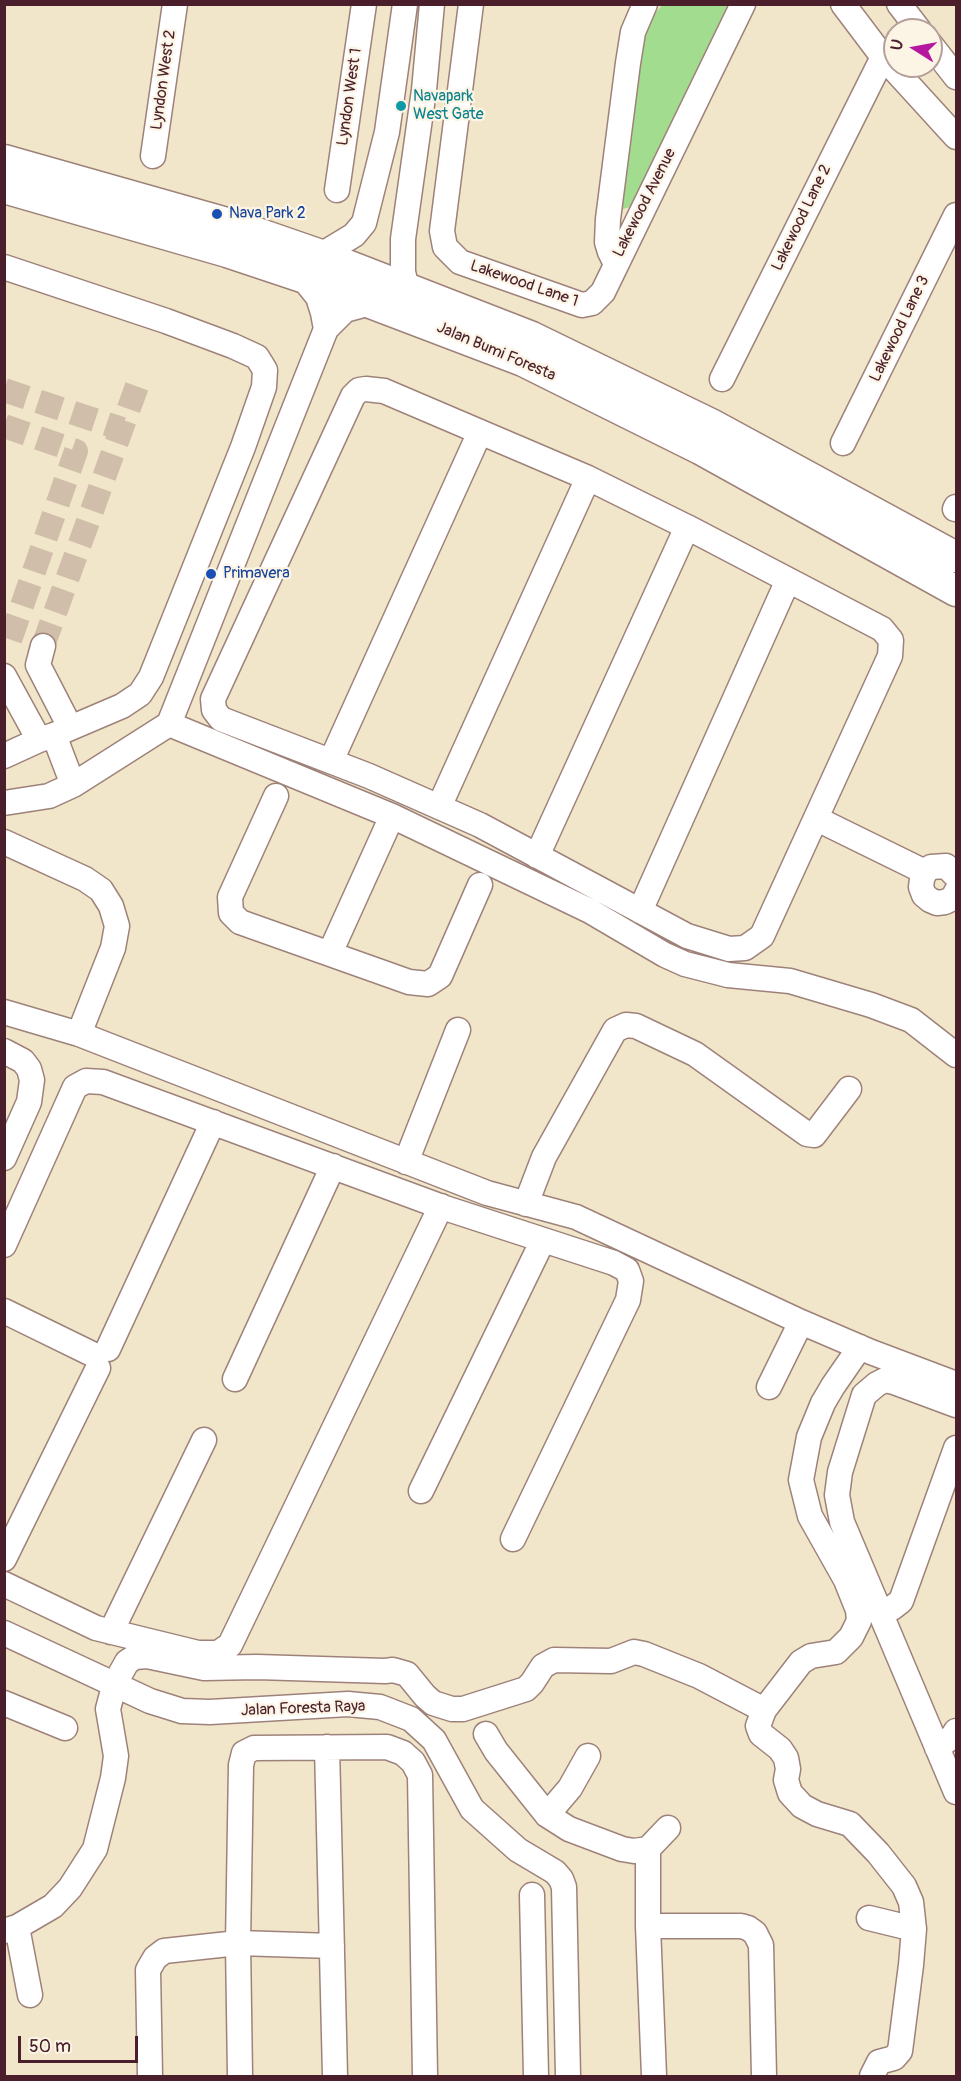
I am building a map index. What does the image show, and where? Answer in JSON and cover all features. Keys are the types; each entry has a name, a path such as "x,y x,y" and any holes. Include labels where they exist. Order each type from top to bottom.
{"main road":[{"name":"Jalan Bumi Foresta","path":"4,160 237,226 311,266 371,303 523,360 705,436 957,557"},
{"name":"Jalan Bumi Foresta","path":"4,188 227,252 311,266 407,289 532,337 705,436 957,591"}],"street":[{"name":"Lyndon West 2","path":"153,156 175,4"},
{"name":"Lyndon West 1","path":"337,190 364,4"},
{"path":"326,329 311,266 354,235 364,223 387,132 405,4"},
{"path":"407,289 403,272 403,239 424,90 432,4"},
{"name":"Lakewood Lane 1","path":"471,4 442,231 445,247 460,262 582,305 592,303 603,292 616,264"},
{"name":"Lakewood Avenue","path":"616,264 607,242 608,219 633,32 645,4"},
{"name":"Lakewood Avenue","path":"616,264 743,4"},
{"path":"843,4 883,57"},
{"path":"899,4 910,18"},
{"name":"Lakewood Lane 2","path":"722,379 883,57"},
{"path":"943,60 957,77"},
{"path":"902,78 957,137"},
{"path":"395,87 424,90"},
{"path":"387,132 418,137"},
{"name":"Lakewood Lane 3","path":"843,443 957,215"},
{"path":"4,267 233,346 257,357 265,370 264,387 243,447 151,677 140,694 122,706 4,756"},
{"path":"4,803 49,796 73,785 169,724 326,329 345,310 371,303"},
{"path":"359,390 384,391 588,478 882,629 891,640 890,656 762,936 745,948 729,949 709,945 687,936 480,825 369,776 221,719 214,710 213,699 353,396 359,390"},
{"path":"331,761 480,432"},
{"path":"439,807 588,478"},
{"path":"537,855 687,527"},
{"path":"640,911 789,580"},
{"path":"43,646 38,665 54,734 73,785"},
{"path":"4,676 54,734"},
{"path":"169,724 393,816 590,911 675,960 728,975 790,981 871,1005 911,1020 957,1055"},
{"path":"276,796 230,897 231,913 240,921 409,982 428,984 440,976 480,885"},
{"path":"330,953 393,816"},
{"path":"817,819 925,872"},
{"path":"4,842 86,879 101,890 111,906 117,926 113,948 79,1034"},
{"path":"939,866 946,866 955,875 953,898 938,903 924,895 921,887 925,872 939,866"},
{"path":"4,1012 79,1034 487,1193 576,1217 801,1322 957,1384"},
{"path":"526,1204 544,1157 615,1030 626,1025 636,1026 695,1054 807,1134 814,1135 849,1089"},
{"path":"406,1162 458,1030"},
{"path":"4,1052 23,1061 29,1069 32,1080 29,1102 4,1158"},
{"path":"4,1245 75,1088 86,1081 103,1082 441,1206 614,1263 627,1270 631,1281 628,1300 513,1539"},
{"path":"4,1560 213,1122"},
{"path":"235,1379 333,1167"},
{"path":"4,1584 96,1628 198,1653 218,1653 230,1645 441,1206"},
{"path":"421,1491 543,1240"},
{"path":"4,1311 99,1357"},
{"path":"769,1387 801,1322"},
{"path":"860,1347 823,1403 809,1437 801,1480 810,1516 846,1580 858,1610 859,1621 851,1637 836,1652 811,1656 801,1662 764,1710 758,1726 761,1734 780,1749 786,1758 788,1769 786,1780 790,1793 809,1810 850,1824 878,1853 904,1886 910,1902 914,1929 900,2051 894,2058 879,2062 872,2076"},
{"path":"957,1405 894,1382 885,1380 877,1384 864,1395 840,1472 837,1495 842,1522 957,1792"},
{"path":"111,1632 204,1440"},
{"path":"879,1609 892,1608 901,1601 957,1448"},
{"name":"Jalan Foresta Raya","path":"4,1633 150,1701 182,1711 210,1712 348,1704 380,1707 411,1719 434,1740 472,1809 518,1851 555,1872 561,1879 564,1887 568,2076"},
{"path":"30,1995 11,1929 53,1906 70,1888 95,1849 113,1778 116,1756 108,1709 115,1684 128,1662 135,1657 147,1656 204,1668 393,1670 407,1674 433,1703 452,1709 463,1709 526,1689 543,1666 560,1658 577,1661 611,1661 634,1652 644,1653 699,1676 764,1710"},
{"path":"4,1703 65,1728"},
{"path":"938,1748 957,1731"},
{"path":"486,1734 496,1751 547,1815 569,1829 622,1849 634,1851 648,1848 668,1828"},
{"path":"240,2076 238,1943 241,1764 244,1753 254,1748 387,1747 403,1753 413,1762 420,1775 425,2076"},
{"path":"327,1748 335,2076"},
{"path":"547,1815 570,1788 588,1756"},
{"path":"648,1848 648,1926 654,2076"},
{"path":"532,1895 537,2076"},
{"path":"869,1918 914,1929"},
{"path":"648,1926 741,1926 755,1934 761,1946 764,2076"},
{"path":"150,2076 148,1970 155,1958 164,1951 238,1943 332,1946"}],"green space":[{"path":"662,5 728,5 630,207 623,209 621,204 644,35 653,16"}],"tunnel":[{"path":"43,646 137,386"},
{"path":"4,390 122,429"},
{"path":"4,426 76,451 9,643 4,642"}],"place":[{"name":"Navapark West Gate","path":"401,106"},
{"name":"Nava Park 2","path":"217,214"},
{"name":"Primavera","path":"211,574"}]}
